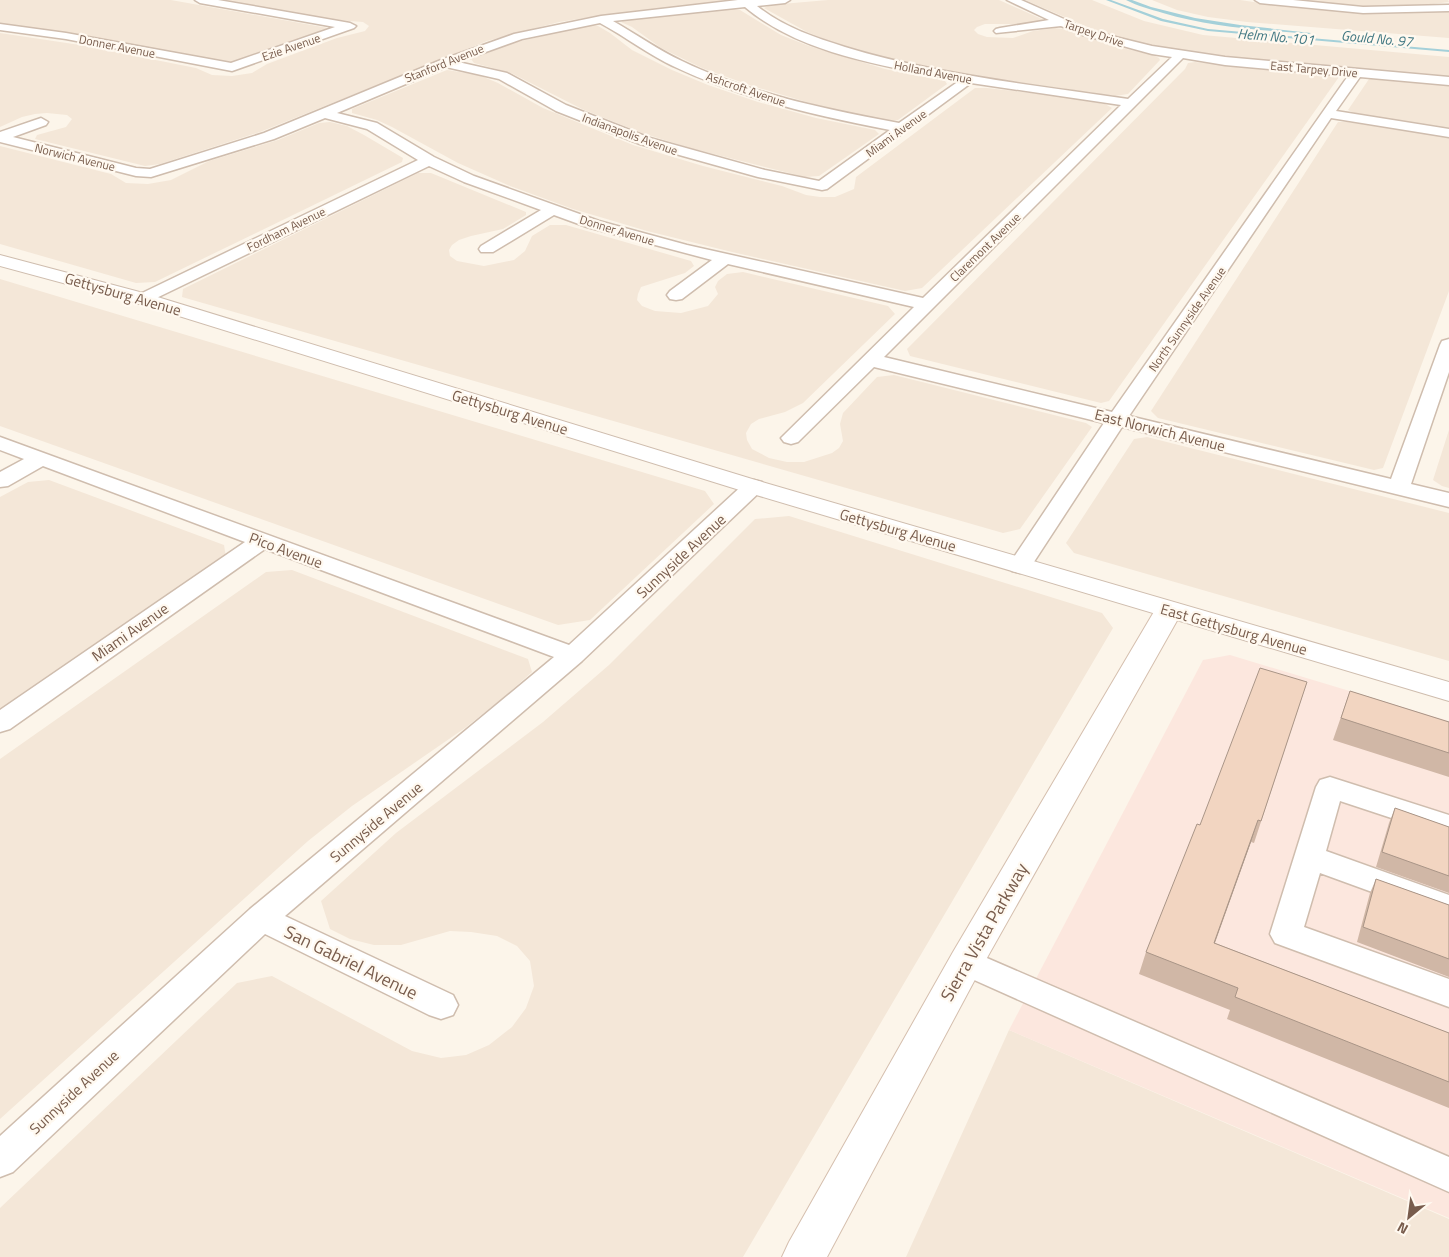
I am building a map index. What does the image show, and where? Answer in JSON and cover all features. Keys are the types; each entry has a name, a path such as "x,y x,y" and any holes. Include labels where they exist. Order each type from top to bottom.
{"street":[{"name":"Ezie Avenue","path":"200,0 350,26 232,67"},
{"path":"744,2 785,0"},
{"name":"Tarpey Drive","path":"1012,0 1109,40 1180,55"},
{"path":"1261,0 1363,10 1449,8"},
{"name":"Stanford Avenue","path":"151,173 269,136 445,63 518,36 601,19 744,2"},
{"name":"Holland Avenue","path":"744,2 774,24 798,36 875,60 969,79 1132,103"},
{"name":"Ashcroft Avenue","path":"601,19 655,52 742,90 844,117 902,128"},
{"path":"1000,31 1062,22"},
{"name":"Donner Avenue","path":"0,27 66,36 232,67"},
{"name":"East Tarpey Drive","path":"1180,55 1449,81"},
{"name":"Claremont Avenue","path":"791,438 1180,55"},
{"name":"Indianapolis Avenue","path":"445,63 503,76 561,108 644,141 763,174 822,186"},
{"name":"North Sunnyside Avenue","path":"1020,566 1117,419 1329,114 1356,72"},
{"name":"Miami Avenue","path":"822,186 969,79"},
{"name":"Donner Avenue","path":"323,113 372,126 429,160 469,179 552,210 634,236 724,259 926,304"},
{"path":"1329,114 1449,133"},
{"path":"0,138 41,122"},
{"name":"Norwich Avenue","path":"0,138 136,172 151,173"},
{"name":"Fordham Avenue","path":"144,299 429,160"},
{"path":"487,249 552,210"},
{"path":"676,295 724,259"},
{"name":"Gettysburg Avenue","path":"0,260 144,299 754,487 1020,566"},
{"path":"1399,488 1449,344"},
{"name":"East Norwich Avenue","path":"871,360 1449,500"},
{"name":"Pico Avenue","path":"0,443 573,655"},
{"path":"0,481 42,458"},
{"name":"Sunnyside Avenue","path":"0,1160 261,918 573,655 754,487"},
{"name":"Miami Avenue","path":"0,723 261,541"},
{"name":"East Gettysburg Avenue","path":"1020,566 1449,692"},
{"name":"Sierra Vista Parkway","path":"804,1257 966,962 1169,610"},
{"path":"1449,826 1330,787 1286,934 1449,993"},
{"path":"1309,857 1449,908"},
{"name":"San Gabriel Avenue","path":"261,918 442,1005"},
{"path":"966,962 1449,1175"}],"shaded area":[{"path":"0,0 171,0 328,28 327,31 241,62 228,63 95,37 0,24"},
{"path":"223,0 729,0 559,22 487,41 260,132 160,164 145,166 35,139 37,135 66,127 72,119 67,115 35,114 22,117 0,127 0,33 80,45 196,68 212,75 232,76 252,73 267,64 337,38 365,31 369,26 363,22 335,20"},
{"path":"828,0 999,0 1044,20 1019,24 985,24 974,30 978,34 987,37 1013,38 1033,31 1055,28 1063,29 1118,47 1153,55 1160,60 1128,94 1115,96 984,77 907,63 837,44 807,32 764,8 770,5"},
{"path":"1025,0 1092,0 1144,21 1203,35 1449,57 1449,77 1238,58 1172,50 1104,34"},
{"path":"1152,0 1240,0 1281,6 1375,14 1449,12 1449,38 1247,22 1208,17 1177,10"},
{"path":"1277,0 1448,0 1449,2 1410,7 1381,8"},
{"path":"732,9 740,10 781,35 809,46 885,69 945,81 947,84 898,120 887,121 813,104 749,85 702,68 661,48 632,27 621,22 626,19 648,16"},
{"path":"588,25 598,26 632,50 708,85 758,102 816,118 875,130 879,134 819,176 805,177 690,148 642,133 582,109 511,73 474,63 471,59 513,43"},
{"path":"1195,62 1339,77 1109,401 1101,403 910,356 907,349 1185,69 1188,63"},
{"path":"447,70 479,75 498,83 543,108 633,145 703,166 782,186 806,195 820,197 835,197 854,189 856,177 975,88 1056,96 1105,104 1112,108 922,288 905,291 732,252 647,231 573,209 510,186 458,163 377,120 352,113 352,109"},
{"path":"1377,78 1449,85 1449,128 1354,113 1348,110 1369,79"},
{"path":"330,122 347,126 364,135 403,158 402,162 155,282 136,283 0,244 0,146 111,174 126,183 148,184 171,180 209,161 278,140 319,123"},
{"path":"1338,122 1449,137 1449,291 1383,468 1374,470 1158,418 1151,411"},
{"path":"418,173 431,173 526,212 526,215 503,229 459,240 449,250 450,256 457,261 484,266 514,260 525,251 532,236 550,225 566,225 691,261 694,266 685,273 641,287 637,300 642,306 655,311 681,313 708,306 718,294 715,287 718,281 727,274 743,272 888,306 895,314 803,403 785,412 759,419 751,424 746,433 747,440 752,449 769,458 787,462 804,462 832,453 839,448 843,441 840,424 843,413 877,377 894,375 1086,423 1092,427 1020,529 1003,533 182,297 183,289"},
{"path":"0,279 705,491 714,504 590,620 558,625 0,426"},
{"path":"1449,430 1449,488 1433,480"},
{"path":"1147,437 1449,513 1449,661 1074,553 1066,543 1134,439"},
{"path":"49,480 224,545 226,557 0,711 0,497 28,482"},
{"path":"789,516 1102,613 1113,628 743,1257 0,1257 0,1208 237,983 272,976 412,1051 441,1058 466,1055 489,1045 512,1027 526,1008 534,986 530,961 517,946 497,936 450,931 401,945 374,945 350,939 330,929 321,901 396,833 543,722 609,665 755,519"},
{"path":"292,570 528,659 532,672 465,728 352,806 308,841 0,1119 0,759 266,572"},
{"path":"1230,655 1449,721 1449,1218 1009,1030 1203,660"},
{"path":"1009,1030 1449,1219 1449,1257 906,1257"}],"building":[{"path":"1260,668 1307,682 1261,821 1258,820 1214,943 1449,1033 1449,1082 1235,997 1238,988 1146,952 1197,824 1200,825"},
{"path":"1350,691 1449,722 1449,753 1341,718"},
{"path":"1395,808 1449,827 1449,876 1382,852"},
{"path":"1376,879 1449,905 1449,959 1363,927"}],"waterway":[{"name":"Helm No. 101","path":"1108,0 1162,20 1208,30 1449,51"},
{"name":"Gould No. 97","path":"1128,0 1172,15 1195,20 1240,27 1309,33"}]}
